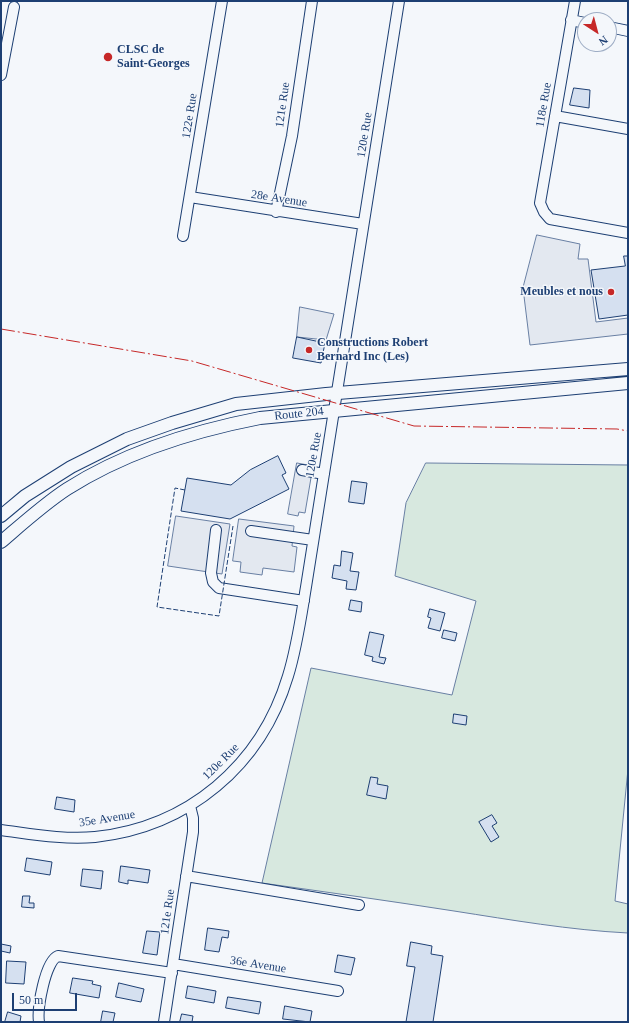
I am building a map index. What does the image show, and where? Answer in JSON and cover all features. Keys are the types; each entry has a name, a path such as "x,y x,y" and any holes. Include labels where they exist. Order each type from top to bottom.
{"main road":[{"name":"Route 204","path":"1,516 25,496 64,471 127,439 172,423 236,404 628,369"},
{"name":"Route 204","path":"1,542 67,489 110,465 181,438 226,425 260,418 628,383"}],"street":[{"name":"122e Rue","path":"183,236 222,1"},
{"name":"121e Rue","path":"276,212 292,136 312,1"},
{"name":"120e Rue","path":"190,806 231,773 250,753 265,730 288,676 304,601 399,1"},
{"name":"118e Rue","path":"575,1 540,195 540,204 550,219 628,233"},
{"path":"1,75 3,56 14,7"},
{"path":"571,20 577,21"},
{"path":"617,29 628,31"},
{"path":"555,116 628,129"},
{"name":"28e Avenue","path":"190,197 276,212 363,224"},
{"path":"302,470 324,474"},
{"path":"216,530 211,572 213,582 219,588 304,601"},
{"path":"251,531 313,540"},
{"name":"121e Rue","path":"164,1022 193,832 193,818 190,806"},
{"name":"35e Avenue","path":"1,830 67,838 94,837 161,821 190,806"},
{"path":"186,876 359,905"},
{"name":"36e Avenue","path":"39,1022 47,970 54,957 64,956 173,969 338,991"}],"shaded area":[{"path":"537,235 580,244 578,259 588,259 596,322 628,318 628,334 530,345 523,288"},
{"path":"300,307 334,314 326,340 297,337"},
{"path":"297,463 313,466 305,513 299,512 298,516 288,514"},
{"path":"426,463 628,465 628,769 615,901 628,904 628,933 584,930 262,883 311,668 452,695 476,601 395,576 406,503"},
{"path":"176,516 230,524 222,574 168,566"},
{"path":"239,519 294,526 292,546 297,547 294,572 263,568 262,575 240,572 241,562 233,561"}],"building":[{"path":"574,88 590,90 589,108 570,105"},
{"name":"Meubles et nous","path":"624,256 628,256 628,315 599,319 591,270 625,266"},
{"name":"Constructions Robert Bernard Inc (Les)","path":"297,337 325,343 321,363 293,358"},
{"path":"278,456 286,473 282,475 289,489 230,519 181,511 187,478 231,485 250,470"},
{"path":"352,481 367,483 364,504 349,502"},
{"path":"342,551 353,553 350,571 359,572 356,590 346,589 347,581 332,578 334,565 340,566"},
{"path":"351,600 362,602 361,612 349,610"},
{"path":"430,609 445,613 440,631 428,628 431,618 428,617"},
{"path":"444,630 457,633 455,641 442,638"},
{"path":"370,632 384,635 379,657 386,658 384,664 372,661 373,657 365,655"},
{"path":"454,714 467,716 466,725 453,723"},
{"path":"371,777 378,778 377,784 388,786 386,799 367,795"},
{"path":"57,797 75,800 74,812 55,809"},
{"path":"492,815 497,823 492,826 499,837 491,842 479,822"},
{"path":"27,858 52,862 50,875 25,871"},
{"path":"121,866 150,870 148,883 128,880 128,884 119,882"},
{"path":"83,869 103,871 101,889 81,886"},
{"path":"23,896 30,896 29,903 34,903 34,908 22,907"},
{"path":"208,928 229,931 228,938 222,937 219,952 205,950"},
{"path":"147,931 160,932 157,955 143,953"},
{"path":"411,942 432,946 431,954 443,956 433,1022 406,1022 415,967 407,966"},
{"path":"1,944 11,946 10,953 1,951"},
{"path":"338,955 355,958 351,975 335,972"},
{"path":"7,961 26,962 24,984 6,983"},
{"path":"73,978 93,981 92,984 101,986 99,998 70,993"},
{"path":"119,983 144,989 141,1002 116,997"},
{"path":"188,986 216,991 214,1003 186,998"},
{"path":"228,997 261,1002 259,1014 226,1008"},
{"path":"285,1006 312,1011 310,1022 283,1019"},
{"path":"103,1011 115,1013 113,1022 101,1022"},
{"path":"8,1012 21,1016 20,1022 5,1022"},
{"path":"182,1014 193,1016 192,1022 180,1022"}],"fence":[{"path":"185,490 175,488 157,607 219,616 233,526"}],"power":[{"path":"1,329 192,361 414,426 617,429 628,431"}],"place":[{"name":"CLSC de Saint-Georges","path":"108,57"},
{"name":"Meubles et nous","path":"611,292"},
{"name":"Constructions Robert Bernard Inc (Les)","path":"309,350"}]}
